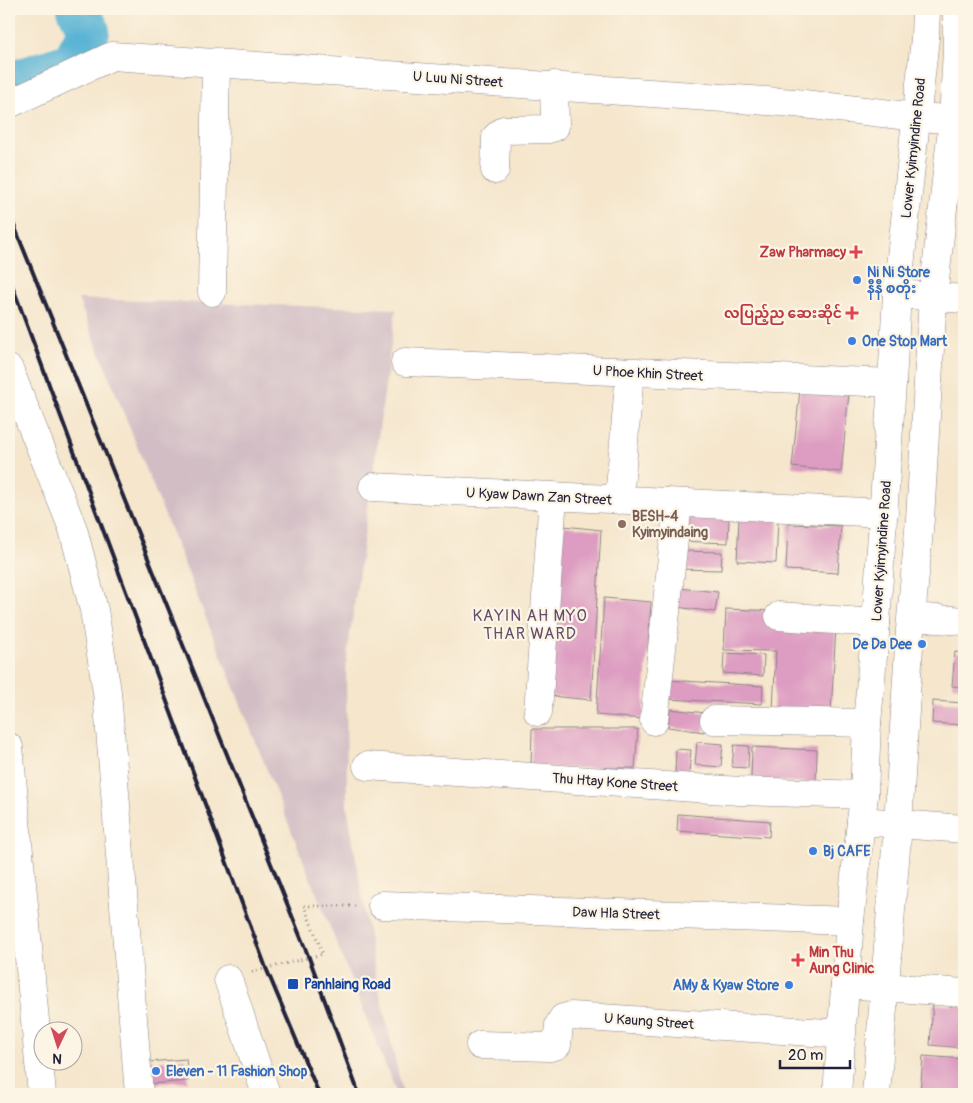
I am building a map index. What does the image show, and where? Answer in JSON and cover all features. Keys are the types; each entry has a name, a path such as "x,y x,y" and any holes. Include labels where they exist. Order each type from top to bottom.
{"street":[{"name":"Lower Kyimyindine Road","path":"837,1094 850,921 863,808 867,722 888,459 897,294 926,38 926,9"},
{"path":"876,1094 898,824 924,461 933,297 958,120 957,9"},
{"name":"U Luu Ni Street","path":"9,104 112,56 795,102 917,117 958,120"},
{"path":"212,292 216,62"},
{"path":"495,170 496,137 504,130 548,129 555,127 554,85"},
{"path":"897,294 964,299"},
{"name":"U Phoe Khin Street","path":"404,362 892,383"},
{"path":"9,369 72,529 94,610 107,692 139,1094"},
{"path":"619,500 630,372"},
{"path":"888,459 924,461"},
{"name":"U Kyaw Dawn Zan Street","path":"373,487 884,513"},
{"path":"538,712 553,496"},
{"path":"654,721 678,503"},
{"path":"779,616 913,611 964,621"},
{"path":"714,720 867,722"},
{"path":"9,747 42,1094"},
{"name":"Thu Htay Kone Street","path":"367,766 740,791 863,808 898,824 964,829"},
{"name":"Daw Hla Street","path":"382,905 850,921"},
{"path":"228,979 266,1094"},
{"path":"845,984 964,993"},
{"name":"U Kaung Street","path":"480,1045 550,1047 557,1045 559,1025 563,1018 571,1016 842,1034"}],"path":[{"path":"228,979 323,954 304,906 382,905"}],"shaded area":[{"path":"78,299 396,309 346,664 347,806 375,973 403,1094 397,1094"},
{"path":"964,499 964,621 956,611"}],"building":[{"path":"800,389 849,393 841,472 792,467"},
{"path":"679,515 729,518 728,543 677,541"},
{"path":"739,518 778,520 776,563 737,561"},
{"path":"788,524 841,526 838,573 786,570"},
{"path":"555,525 601,530 591,700 540,695"},
{"path":"677,551 722,552 721,570 677,569"},
{"path":"678,588 718,592 715,612 676,607"},
{"path":"604,598 651,602 643,719 596,715"},
{"path":"726,609 778,611 836,627 831,712 773,709 776,651 724,650"},
{"path":"955,652 964,653 964,687 952,686"},
{"path":"724,653 764,655 763,676 723,673"},
{"path":"668,680 763,686 762,704 667,699"},
{"path":"933,701 964,703 964,725 932,723"},
{"path":"670,709 706,713 704,732 668,727"},
{"path":"532,729 638,729 635,768 531,768"},
{"path":"697,742 723,744 721,767 695,765"},
{"path":"734,745 749,746 748,768 732,767"},
{"path":"752,747 817,750 816,783 751,780"},
{"path":"676,749 691,750 689,776 675,775"},
{"path":"678,814 770,821 769,837 677,831"},
{"path":"933,1004 964,1006 964,1048 930,1045"},
{"path":"923,1056 964,1059 964,1094 920,1094"},
{"path":"186,1059 188,1081 149,1084 148,1062"}],"waterway":[{"path":"9,83 72,63 89,31 78,9"}],"railway":[{"path":"9,213 311,963 359,1094"},
{"path":"9,277 266,968 319,1094"}],"place":[{"name":"Zaw Pharmacy","path":"856,252"},
{"name":"Ni Ni Store နီနီ စတိုး","path":"857,280"},
{"name":"လပြည့်ည ဆေးဆိုင်","path":"852,313"},
{"name":"One Stop Mart","path":"852,341"},
{"name":"BESH-4 Kyimyindaing","path":"622,524"},
{"name":"De Da Dee","path":"922,644"},
{"name":"Bj CAFE","path":"813,851"},
{"name":"Min Thu Aung Clinic","path":"798,960"},
{"name":"Panhlaing Road","path":"293,984"},
{"name":"AMy & Kyaw Store","path":"789,985"},
{"name":"Eleven - 11 Fashion Shop","path":"156,1071"}],"district":[{"name":"KAYIN AH MYO THAR WARD","path":"530,624"}]}
